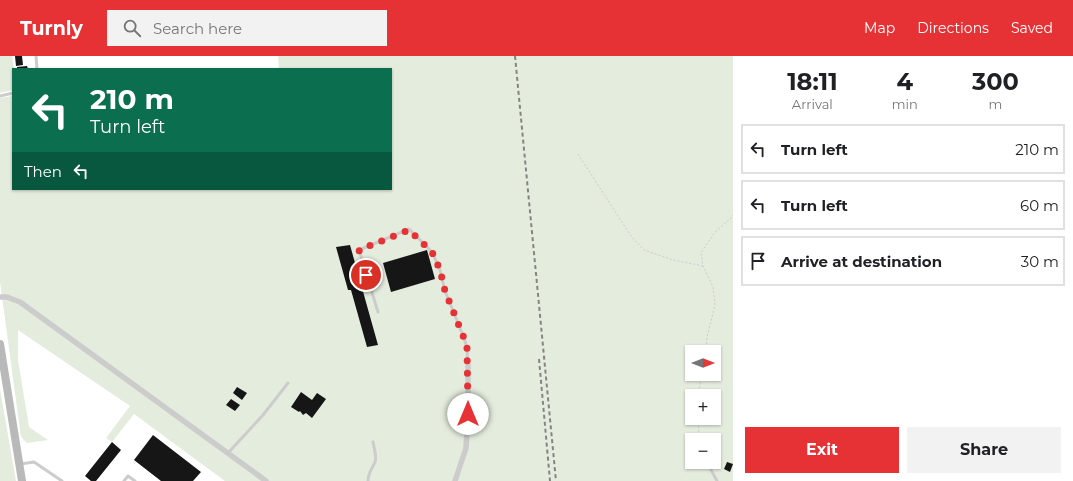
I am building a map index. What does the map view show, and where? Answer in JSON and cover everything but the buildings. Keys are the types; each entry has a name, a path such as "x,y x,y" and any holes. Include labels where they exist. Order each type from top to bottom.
{"main road":[{"path":"0,344 18,464 22,481"}],"street":[{"path":"0,297 7,297 20,302 266,481"},
{"path":"455,481 466,448 468,364"}],"lane":[{"path":"36,56 37,68"},
{"path":"0,96 12,93"},
{"path":"378,312 359,250 409,230 432,252 440,270 445,291 467,348 468,364"},
{"path":"228,453 288,383"},
{"path":"368,481 369,472 376,458 374,442"},
{"path":"18,464 34,462 62,481"},
{"path":"711,469 717,481"},
{"path":"124,481 128,476 134,481"}],"path":[{"path":"578,154 631,236 644,250 673,260 703,266"},
{"path":"706,345 715,305 713,287 703,266 701,253 716,232 733,215"}],"green space":[{"path":"0,56 12,56 14,68 12,68 12,90 0,93"},
{"path":"278,56 733,56 733,481 225,481 134,414 112,442 106,438 130,406 18,330 18,360 29,427 48,440 27,443 21,437 0,282 0,98 12,96 12,190 392,190 392,68 279,68"},
{"path":"0,389 16,481 0,481"}],"railway":[{"path":"515,56 556,481"},
{"path":"539,359 550,481"}],"route":[{"path":"366,275 359,250 409,230 432,252 440,270 445,291 467,348 468,414"}]}
